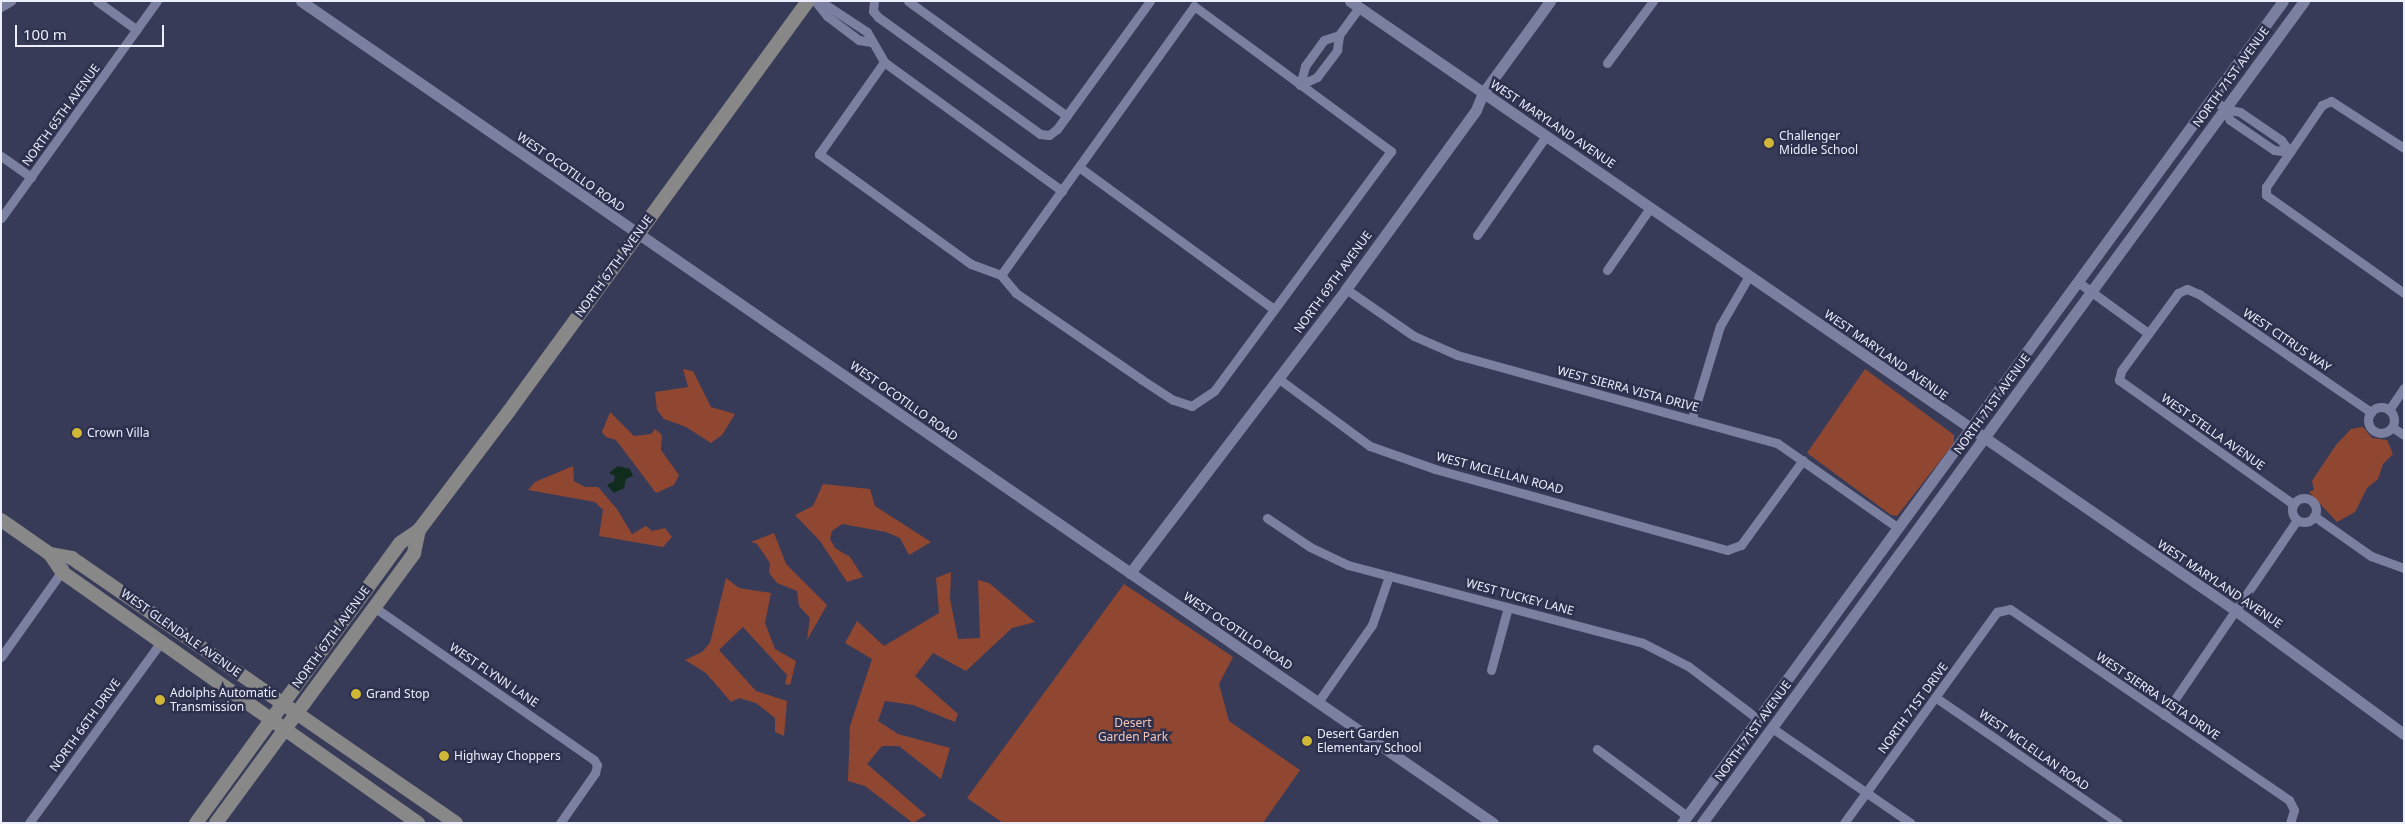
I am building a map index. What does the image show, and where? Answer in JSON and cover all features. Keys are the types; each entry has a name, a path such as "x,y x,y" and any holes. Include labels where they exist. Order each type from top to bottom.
{"main road":[{"name":"NORTH 67TH AVENUE","path":"196,823 400,543 419,530 808,1"},
{"name":"WEST GLENDALE AVENUE","path":"1,520 50,554 62,572 418,823"},
{"name":"NORTH 67TH AVENUE","path":"216,823 414,553 419,530"},
{"name":"WEST GLENDALE AVENUE","path":"50,554 72,558 456,823"}],"street":[{"path":"1,7 11,1"},
{"path":"97,1 137,30"},
{"name":"NORTH 65TH AVENUE","path":"1,218 157,1"},
{"name":"WEST OCOTILLO ROAD","path":"301,1 637,235 1493,823"},
{"path":"815,1 827,16 859,40 870,42"},
{"path":"820,1 867,32 870,42 884,62 1062,191"},
{"path":"874,1 873,11 878,17 1040,134 1049,135 1067,116 1150,1"},
{"path":"908,1 1067,116"},
{"name":"NORTH 69TH AVENUE","path":"1130,573 1346,289 1476,110 1483,93 1550,1"},
{"path":"1607,63 1653,1"},
{"name":"NORTH 71ST AVENUE","path":"1684,819 2283,1"},
{"name":"NORTH 71ST AVENUE","path":"1702,823 2304,1"},
{"path":"1300,85 1317,77 1337,50 1339,35 1355,4"},
{"name":"WEST MARYLAND AVENUE","path":"1355,4 1983,439 2235,610 2404,734"},
{"path":"884,62 819,154 971,264 1001,276 1016,293 1133,374 1173,400 1192,406 1214,391 1391,151 1194,6 1001,276"},
{"path":"1300,85 1305,66 1324,40 1339,35"},
{"path":"2212,98 2225,109 2230,120 2274,150 2290,152"},
{"path":"2404,148 2331,101 2322,105 2266,186 2266,195 2404,292"},
{"path":"1477,235 1546,136"},
{"path":"1,156 31,177"},
{"path":"1079,167 1274,309"},
{"path":"1607,270 1650,208"},
{"path":"1692,418 1720,326 1749,276"},
{"path":"2078,282 2148,333"},
{"name":"WEST SIERRA VISTA DRIVE","path":"1346,289 1414,336 1457,355 1764,437 1803,460 1897,527"},
{"name":"WEST CITRUS WAY","path":"2148,333 2178,293 2187,290 2371,412"},
{"name":"WEST STELLA AVENUE","path":"2148,333 2121,371 2119,380 2293,504"},
{"name":"WEST MCLELLAN ROAD","path":"1279,379 1370,446 1435,469 1727,550 1734,550 1741,545 1803,460"},
{"path":"2388,410 2404,388"},
{"path":"2381,408 2388,410 2394,419 2392,427 2383,433 2372,430 2369,423 2371,412 2381,408"},
{"path":"2392,427 2404,435"},
{"path":"2304,498 2312,501 2316,508 2314,516 2304,522 2297,520 2291,511 2293,504 2304,498"},
{"path":"2314,516 2371,556 2404,568"},
{"name":"WEST TUCKEY LANE","path":"1267,518 1328,557 1389,576 1636,641 1666,652 1758,719"},
{"path":"2164,715 2297,520"},
{"path":"1,657 72,558"},
{"path":"1318,702 1372,625 1389,576"},
{"name":"WEST FLYNN LANE","path":"374,607 590,756 597,765 592,778 560,823"},
{"path":"1491,670 1508,607"},
{"name":"WEST SIERRA VISTA DRIVE","path":"2003,609 2010,609 2289,800 2294,810 2290,823"},
{"name":"NORTH 71ST DRIVE","path":"1844,823 1997,612 2003,609"},
{"name":"NORTH 66TH DRIVE","path":"29,823 161,642"},
{"name":"WEST MCLELLAN ROAD","path":"1935,697 2118,823"},
{"path":"1772,728 1911,823"},
{"path":"1597,750 1684,819"}],"green space":[{"path":"683,369 693,371 711,407 735,414 722,435 711,443 686,427 664,419 657,410 655,392 688,387"},
{"path":"1865,369 1954,435 1954,443 1897,516 1891,515 1807,453"},
{"path":"610,412 634,436 651,434 655,429 662,435 661,450 679,475 674,485 656,493 616,440 606,437 602,432"},
{"path":"2363,427 2372,438 2387,440 2393,454 2383,464 2378,479 2367,488 2355,512 2337,522 2309,492 2314,490 2312,481 2336,445 2351,429"},
{"path":"573,466 574,481 585,487 598,487 617,509 632,534 646,526 652,531 665,528 672,537 663,547 599,536 603,510 595,502 528,490 535,482"},
{"path":"823,484 870,489 875,506 931,542 909,555 900,538 886,532 842,524 832,531 830,539 835,548 850,557 863,577 847,582 820,541 795,515 813,506"},
{"path":"774,533 786,564 827,605 807,640 810,618 799,606 797,591 777,583 769,573 770,563 757,544 751,542"},
{"path":"951,572 950,599 958,639 980,638 978,580 989,583 1035,622 1012,628 966,671 933,653 915,676 958,714 955,722 913,705 885,701 878,721 898,734 950,748 941,779 899,746 882,746 867,764 926,815 913,823 865,786 848,781 850,726 872,659 845,643 857,621 884,646 939,613 936,578"},
{"path":"726,578 739,588 771,593 765,623 775,649 796,661 790,685 785,684 787,675 743,627 719,650 756,691 787,701 784,736 775,732 775,718 756,703 739,698 731,702 706,673 685,660 702,652 710,643"},
{"name":"Desert Garden Park","path":"1124,584 1233,657 1219,684 1229,721 1300,770 1263,823 1003,823 967,798"}],"shaded area":[{"path":"618,466 630,469 633,476 626,479 624,488 614,493 607,485 614,481 615,476 609,473"}],"place":[{"name":"Challenger Middle School","path":"1769,143"},
{"name":"Crown Villa","path":"77,433"},
{"name":"Grand Stop","path":"356,694"},
{"name":"Adolphs Automatic Transmission","path":"160,700"},
{"name":"Desert Garden Elementary School","path":"1307,741"},
{"name":"Highway Choppers","path":"444,756"}]}
